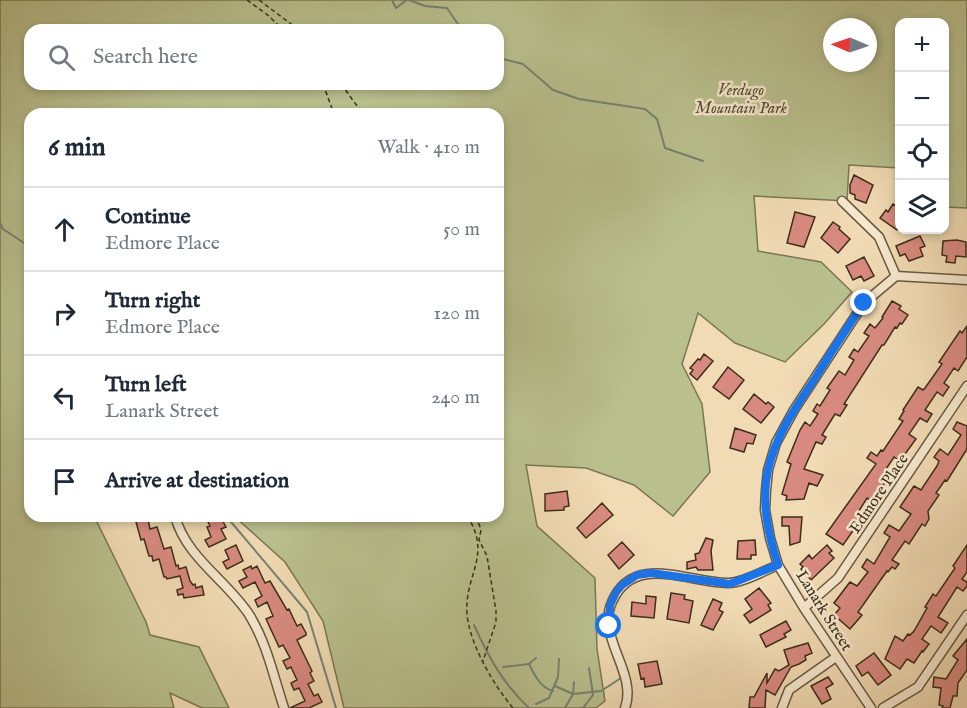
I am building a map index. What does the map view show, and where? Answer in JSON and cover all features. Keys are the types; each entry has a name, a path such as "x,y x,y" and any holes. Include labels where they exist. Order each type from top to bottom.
{"street":[{"path":"843,201 879,237 896,276 967,280"},
{"name":"Lanark Street","path":"872,708 836,657 778,565 765,510 768,470 776,444 794,410 864,303 896,276"},
{"name":"Edmore Place","path":"804,608 838,579 967,386"},
{"path":"178,522 184,539 249,616 264,646 284,708"},
{"path":"625,708 628,696 627,684 611,635 608,618 610,605 622,585 637,575 651,573 730,584 778,565"},
{"path":"883,708 918,687 967,615"},
{"path":"782,708 789,690 836,657"}],"path":[{"path":"247,0 277,24"},
{"path":"259,0 291,24"},
{"path":"325,90 332,108"},
{"path":"345,90 358,108"},
{"path":"471,522 487,556 496,610 496,622 483,662"},
{"path":"478,522 481,530 468,595 467,614 483,662 504,698 513,708"}],"green space":[{"name":"Verdugo Mountain Park","path":"0,0 967,0 967,208 949,207 949,18 895,18 895,168 849,165 847,201 754,196 758,251 821,262 852,292 824,324 785,362 735,343 698,313 682,364 702,404 710,472 673,516 634,485 586,468 526,465 537,526 595,578 597,649 605,701 596,708 344,708 323,621 285,562 241,522 504,522 504,108 24,108 24,522 97,522 146,622 150,635 199,647 229,708 202,708 170,693 174,708 0,708"}],"building":[{"path":"854,175 873,185 866,203 855,199 855,195 850,193"},
{"path":"893,204 895,205 895,229 880,218 886,210 888,212"},
{"path":"795,212 815,217 804,247 787,243"},
{"path":"833,222 850,239 838,253 821,238"},
{"path":"920,236 925,246 920,248 923,256 909,261 905,254 900,256 896,246"},
{"path":"943,241 966,242 966,257 956,256 955,263 946,262 947,256 942,255"},
{"path":"864,257 874,276 864,281 861,276 853,280 846,266"},
{"path":"892,301 901,306 899,309 908,315 902,324 895,327 882,345 844,404 847,405 840,416 835,414 822,435 826,437 822,444 816,442 804,469 823,475 817,486 809,483 804,499 786,500 787,496 782,494 791,464 787,462 800,430 805,422 810,426 818,414 813,411 817,404 820,406 830,390 827,388 839,371 845,375 854,360 849,357 854,349 858,352 869,336 864,333 870,324 875,328"},
{"path":"967,326 967,357 958,371 954,368 944,383 949,387 943,396 937,392 925,410 932,414 927,422 920,418 909,434 916,439 900,461 894,457 884,472 890,476 872,501 867,498 857,514 862,518 843,545 826,534 876,464 867,458 871,452 877,456 881,450 883,451 903,421 899,419 918,387 923,390 925,388 942,364 939,362 960,331 962,333"},
{"path":"704,354 713,361 697,380 690,374 693,370 690,368"},
{"path":"728,367 744,380 729,399 713,387"},
{"path":"754,394 766,404 768,402 774,407 761,423 743,409"},
{"path":"957,422 967,426 967,449 947,481 945,480 936,493 939,495 928,511 929,519 925,526 922,524 909,544 905,541 892,560 899,564 895,569 892,567 887,571 858,612 862,615 850,629 834,615 840,608 834,603 850,582 857,586 868,572 862,567 867,559 874,564 890,537 884,533 889,525 899,531 911,514 900,507 914,486 921,490 937,466 939,461 934,457 940,449 948,455 961,435 953,429"},
{"path":"735,428 756,435 753,444 747,443 744,452 730,448"},
{"path":"567,491 569,506 564,507 564,510 545,511 545,494"},
{"path":"602,503 613,515 586,538 577,528"},
{"path":"782,517 802,517 800,542 790,545 789,526 782,526"},
{"path":"136,522 149,522 150,529 157,527 164,549 171,547 176,566 178,565 179,569 186,567 190,581 193,585 195,584 196,588 202,586 204,595 184,598 183,594 178,595 177,590 183,588 180,576 167,579 164,577 159,559 153,561 152,556 149,556 144,539 141,540"},
{"path":"208,522 223,522 226,527 221,529 226,539 209,547 205,540 211,537 207,527 210,526"},
{"path":"706,538 713,540 711,551 713,570 698,570 696,567 687,569 687,562 696,560 695,554 699,553"},
{"path":"755,540 756,555 751,555 751,559 737,559 738,541"},
{"path":"622,542 634,555 619,569 608,555"},
{"path":"236,545 243,561 227,569 223,562 229,559 225,550"},
{"path":"827,545 832,551 829,553 834,558 811,580 801,569 803,567 800,564 809,555 812,559"},
{"path":"967,545 967,572 962,579 967,582 967,586 963,591 957,587 938,617 948,623 941,633 931,626 922,639 929,644 914,663 907,659 900,669 885,659 895,636 903,641 908,634 914,631 933,594 936,596"},
{"path":"251,566 252,569 257,566 265,583 270,581 287,610 289,609 297,626 301,624 306,633 297,640 312,671 310,673 314,681 308,684 314,696 318,694 322,702 309,708 290,708 305,701 299,688 294,690 291,683 297,680 291,667 287,669 283,661 290,658 283,645 279,647 266,619 273,616 267,602 258,607 255,600 262,596 255,582 243,588 239,581 247,577 243,570"},
{"path":"759,588 771,603 768,605 771,610 750,623 744,615 752,609 745,599"},
{"path":"671,593 685,595 684,599 693,601 689,623 667,619"},
{"path":"646,596 656,597 654,618 631,616 632,602 646,604"},
{"path":"713,599 722,603 719,610 723,612 713,630 701,625"},
{"path":"786,621 791,630 784,634 786,637 766,647 760,635"},
{"path":"967,639 967,670 958,683 957,696 953,696 950,708 942,708 943,706 939,705 941,688 933,687 934,677 946,679 958,660 953,656"},
{"path":"808,643 812,653 805,656 806,660 791,667 775,695 766,690 765,708 749,708 750,697 754,697 767,673 767,683 775,669 779,671 789,665 784,650"},
{"path":"874,653 891,675 878,685 868,672 862,676 856,666"},
{"path":"657,661 662,684 645,687 638,664"},
{"path":"828,677 833,684 826,688 831,699 822,704 811,686"}],"waterway":[{"path":"392,0 396,8 407,0"},
{"path":"409,0 425,6 447,8 458,24"},
{"path":"504,59 523,64 553,90 579,99 645,109 657,119 665,148 703,161"},
{"path":"0,223 3,229 24,243"},
{"path":"231,522 307,612 336,708"},
{"path":"474,625 497,669 511,689 529,708"},
{"path":"503,667 529,664 536,658"},
{"path":"536,704 549,698 558,677 559,659"},
{"path":"529,664 541,684 553,691"},
{"path":"583,708 593,695 589,668"},
{"path":"555,686 573,694 601,691 621,678"},
{"path":"565,708 573,694 574,682"}],"route":[{"path":"609,626 610,605 616,592 637,575 651,573 730,584 778,565 765,510 768,470 776,444 794,410 864,303"}]}
